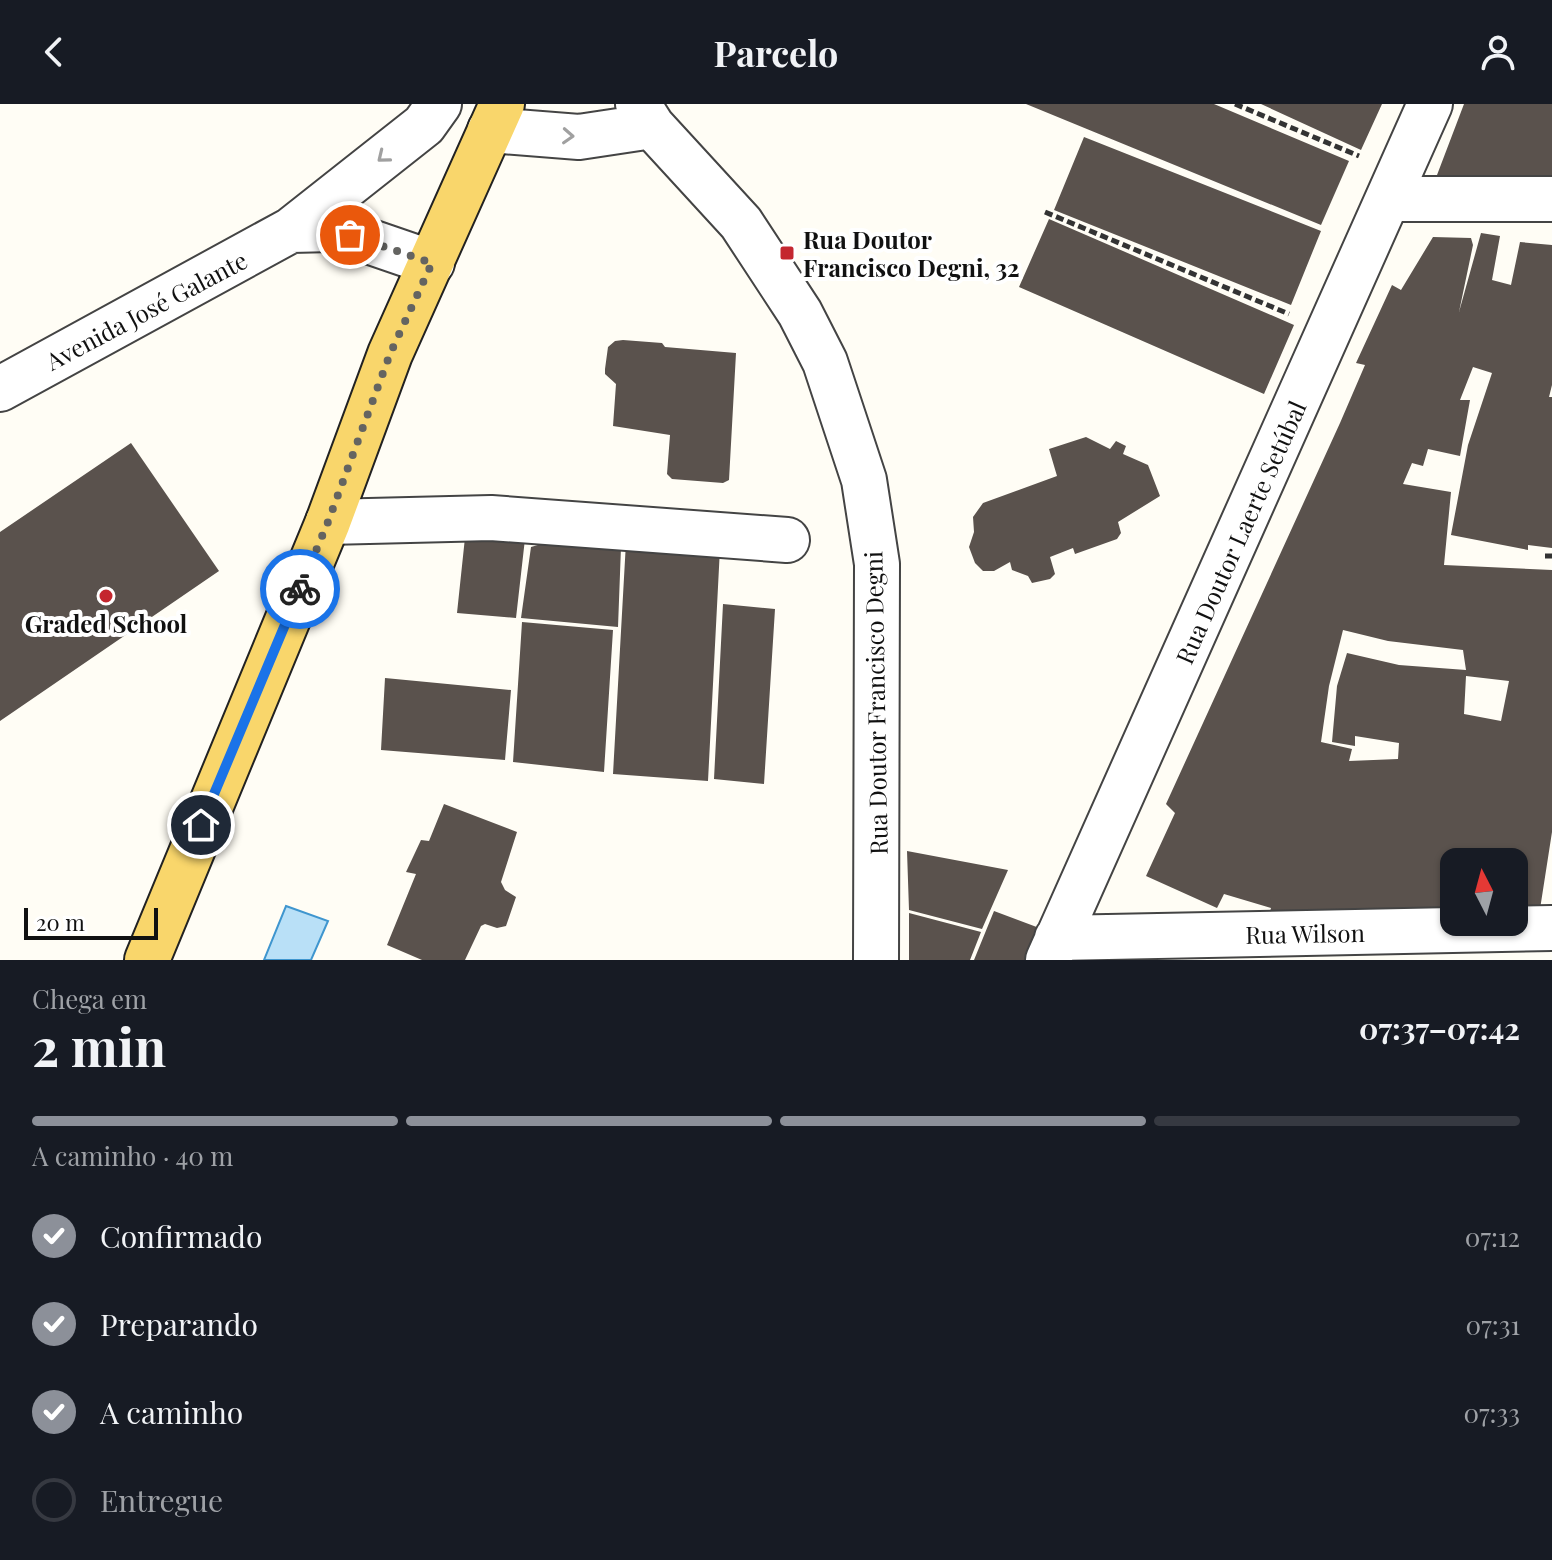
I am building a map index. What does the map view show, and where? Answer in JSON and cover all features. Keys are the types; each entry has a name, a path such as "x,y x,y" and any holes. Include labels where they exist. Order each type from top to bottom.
{"main road":[{"path":"147,960 328,522 390,354 496,117"}],"street":[{"name":"Avenida José Galante","path":"0,389 291,230 424,125 439,104"},
{"name":"Rua Doutor Laerte Setúbal","path":"1053,949 1430,104"},
{"name":"Rua Doutor Francisco Degni","path":"496,117 579,137 645,115 741,223 800,313 825,362 864,480 877,564 876,960"},
{"path":"1395,186 1552,199"},
{"name":"Avenida José Galante","path":"291,230 333,229 432,263"},
{"path":"328,522 491,518 787,540"},
{"name":"Rua Wilson","path":"1053,949 1552,928"}],"path":[{"path":"1235,104 1395,186"},
{"path":"1045,212 1330,331"}],"water":[{"path":"286,906 328,921 311,960 264,960"}],"building":[{"path":"1026,104 1214,104 1349,161 1321,225"},
{"path":"1261,104 1382,104 1361,150"},
{"path":"1464,104 1552,104 1552,189 1474,189 1437,175"},
{"path":"1084,137 1321,231 1291,305 1054,210"},
{"path":"1049,219 1294,325 1264,394 1019,287"},
{"path":"1481,233 1500,236 1492,280 1511,285 1520,242 1552,245 1552,385 1549,397 1552,397 1552,548 1528,545 1528,550 1451,535 1468,445 1492,373 1473,367 1460,400 1470,400 1460,456 1428,449 1423,466 1412,463 1403,484 1451,492 1444,565 1552,570 1552,832 1538,922 1528,922 1528,848 1440,848 1440,920 1269,915 1271,908 1224,894 1217,908 1146,876 1175,813 1166,804 1340,423 1365,365 1356,363 1392,285 1401,290 1433,237 1471,238 1473,245 1459,312","holes":["1343,630 1388,641 1463,650 1466,670 1399,665 1347,653 1337,686 1332,742 1355,746 1355,736 1399,743 1398,759 1349,761 1352,749 1321,742 1329,686","1466,676 1509,681 1501,721 1464,714"]},
{"path":"615,341 736,353 729,480 723,483 672,479 667,474 670,435 613,426 616,384 605,374 605,369 608,347"},
{"path":"1086,437 1110,449 1116,441 1126,446 1123,454 1148,465 1160,496 1118,522 1121,533 1117,539 1075,554 1073,548 1050,557 1055,574 1050,579 1032,583 1028,576 1012,570 1010,562 994,571 983,571 975,563 969,547 974,532 973,517 983,503 1057,476 1049,449"},
{"path":"131,443 219,571 0,721 0,532"},
{"path":"466,528 526,530 516,618 457,613"},
{"path":"572,535 621,547 618,627 521,618 531,547"},
{"path":"626,542 720,548 708,781 613,774"},
{"path":"723,604 775,609 764,784 714,779"},
{"path":"522,622 613,630 604,772 513,762"},
{"path":"385,678 511,690 505,760 381,750"},
{"path":"444,804 517,832 501,882 505,890 516,897 506,926 481,926 465,960 422,960 387,945 416,874 406,872 421,840 429,841"},
{"path":"907,851 1008,870 982,929 909,910"},
{"path":"994,911 1042,929 1029,960 974,960"},
{"path":"909,913 981,932 970,960 909,960"}],"way so far":[{"path":"300,589 390,354 432,263 350,235"}],"place":[{"name":"Rua Doutor Francisco Degni, 32","path":"787,253"},
{"name":"Graded School","path":"106,596"}],"route":[{"path":"201,825 300,589"}]}
